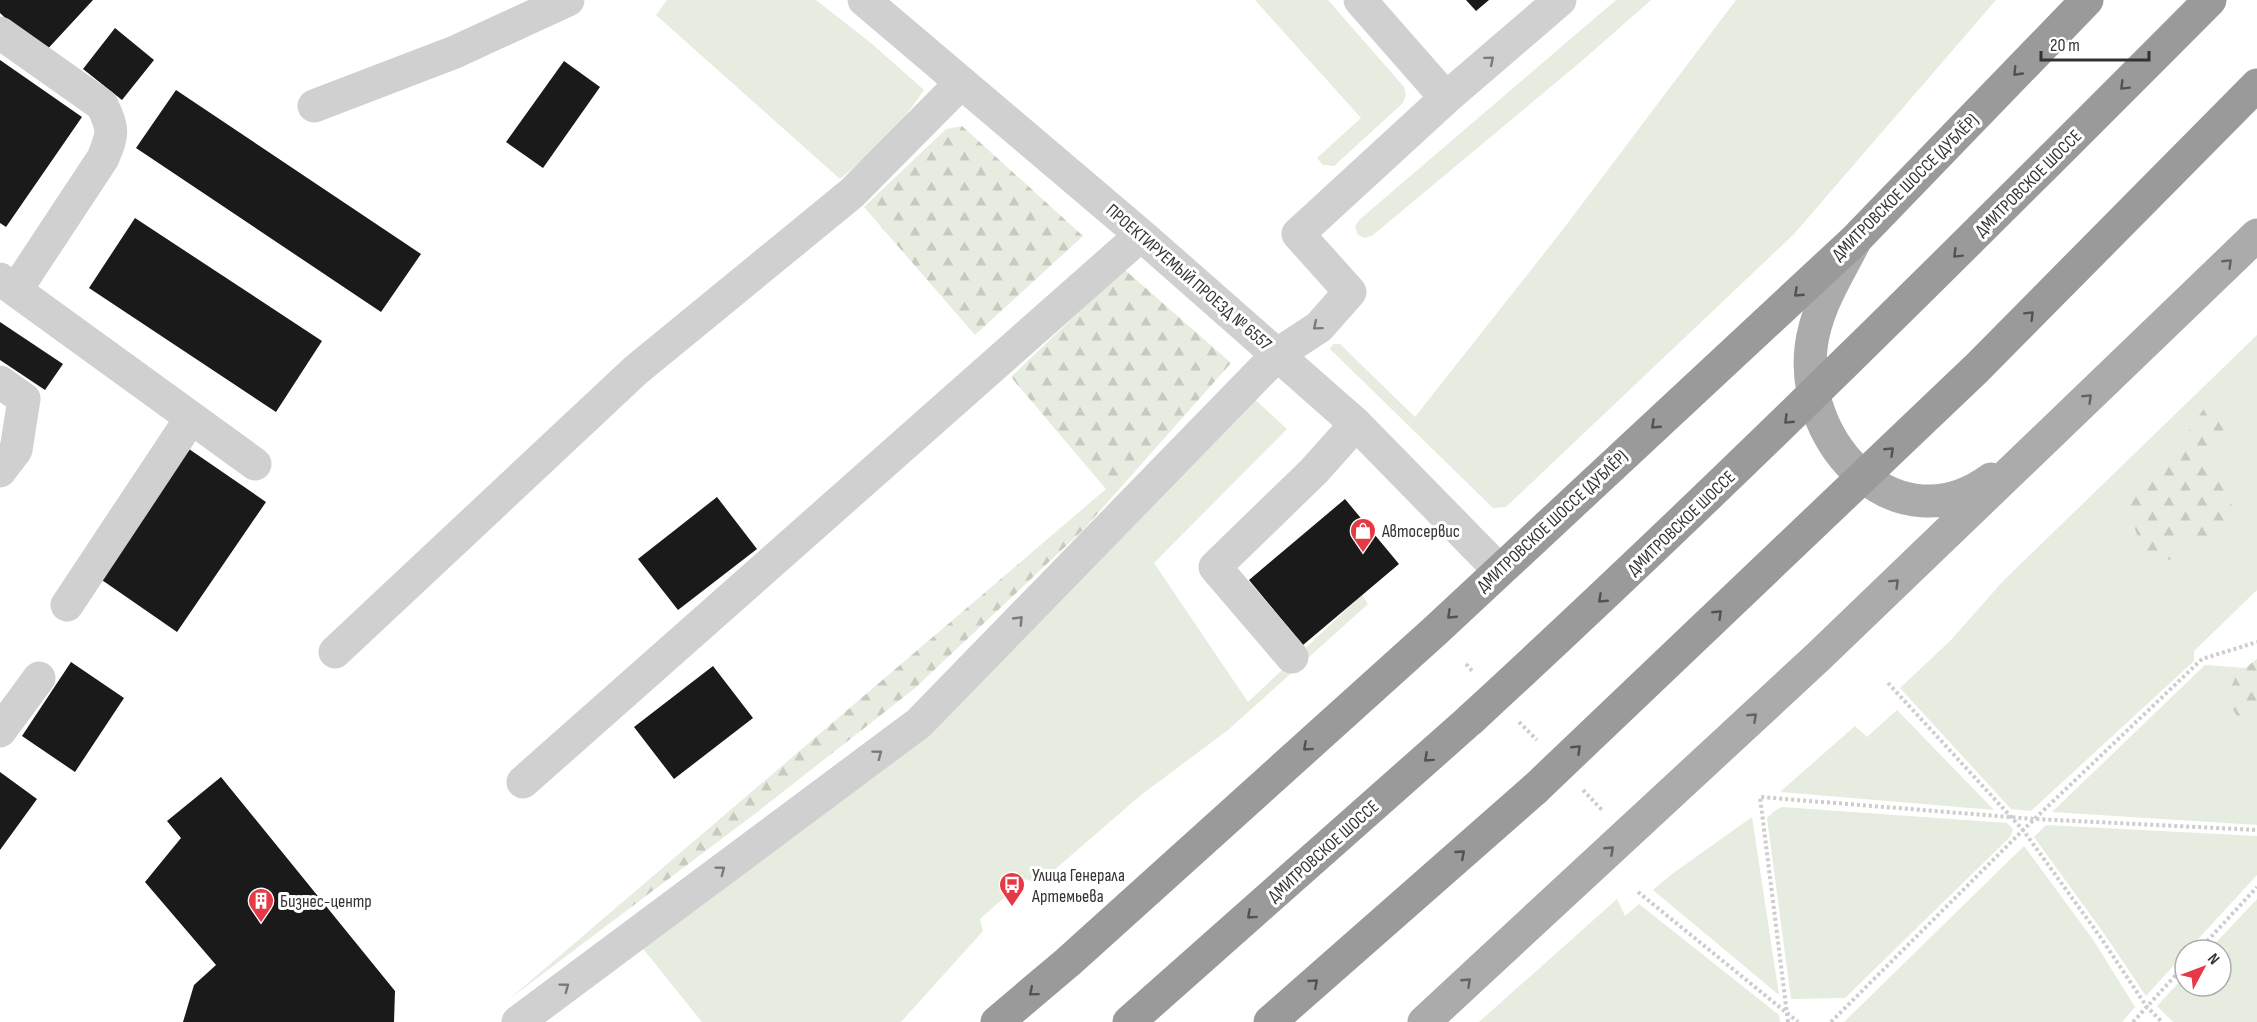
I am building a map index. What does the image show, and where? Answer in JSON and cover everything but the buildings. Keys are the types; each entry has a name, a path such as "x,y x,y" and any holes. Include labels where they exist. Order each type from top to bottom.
{"highway":[{"name":"ДМИТРОВСКОЕ ШОССЕ (ДУБЛЁР)","path":"997,1022 1086,946 1435,631 1856,239 2087,0"},
{"name":"ДМИТРОВСКОЕ ШОССЕ","path":"1130,1022 1471,719 1629,573 1911,300 2210,0"},
{"path":"1270,1022 1535,789 1977,368 2257,85"}],"main road":[{"path":"1424,1022 1809,665 2257,235"},
{"path":"1856,239 1819,312 1810,348 1811,379 1818,412 1831,442 1848,464 1871,483 1893,495 1917,501 1939,501 1961,495 1987,482 2046,439"}],"street":[{"path":"314,106 455,52 568,0"},
{"name":"ПРОЕКТИРУЕМЫЙ ПРОЕЗД № 6557","path":"864,0 1141,235 1356,424 1498,570"},
{"path":"1360,0 1446,98"},
{"path":"518,1022 919,723 1278,354 1319,327 1350,292 1298,234 1446,98 1560,0"},
{"path":"0,33 102,105 111,123 111,139 103,158 8,284 255,464"},
{"path":"335,652 636,370 852,193 961,83"},
{"path":"523,782 1141,235"},
{"path":"0,382 24,399 16,450 0,471"},
{"path":"67,605 191,418"},
{"path":"1293,657 1215,567 1314,471 1356,424"},
{"path":"0,730 39,678"}],"path":[{"path":"1831,1022 2023,830 2202,659 2257,642"},
{"path":"1888,683 2023,830 2101,938 2147,1007 2162,1022"},
{"path":"1788,1022 1760,797 2035,819 2257,831"},
{"path":"2210,938 2257,887"},
{"path":"1638,892 1798,1022"},
{"path":"2133,1022 2173,978"}],"green space":[{"path":"667,0 816,0 871,43 924,90 891,136 840,179 656,15"},
{"path":"1255,0 1328,0 1404,87 1406,95 1403,103 1334,166 1323,165 1317,158 1361,118"},
{"path":"1616,0 1651,0 1584,59 1373,235 1365,238 1358,235 1355,227 1359,220"},
{"path":"1736,0 1996,0 1794,234 1506,507 1493,508 1330,349 1333,344 1340,344 1415,417 1561,232"},
{"path":"962,126 1083,236 975,335 864,207 946,129"},
{"path":"1124,269 1231,363 1083,530 914,689 756,813 508,1000 1106,489 1011,377"},
{"path":"2257,335 2257,590 2194,651 2194,661 2031,811 2011,809 1900,688 1951,640 2004,580"},
{"path":"1250,395 1287,429 1154,563 1248,702 1362,595 1368,604 1228,730 1141,795 1038,884 1025,879 980,919 983,931 901,1022 702,1022 640,945 911,738"},
{"path":"2221,402 2225,429 2208,449 2214,475 2230,498 2236,523 2214,537 2188,537 2172,560 2144,556 2126,501 2141,478 2181,442 2205,407"},
{"path":"2257,659 2257,825 2052,812 2205,665 2246,668"},
{"path":"2257,659 2257,714 2240,721 2226,698 2237,674"},
{"path":"1897,710 1994,810 1780,792 1855,726 1867,737"},
{"path":"1782,807 2007,823 2013,829 2011,836 1845,998 1791,999 1767,818"},
{"path":"1752,817 1779,995 1653,890"},
{"path":"2046,825 2257,836 2257,875 2199,938 2173,938 2173,966 2146,996 2034,837"},
{"path":"2024,846 2094,941 2135,1007 2122,1022 1844,1022"},
{"path":"1617,899 1625,916 1639,904 1779,1015 1780,1022 1479,1022"},
{"path":"2257,899 2257,1022 2173,1022 2157,1006 2173,989 2173,998 2233,998 2233,938 2220,938"}],"place":[{"name":"Автосервис","path":"1363,554"},
{"name":"Улица Генерала Артемьева","path":"1012,908"},
{"name":"Бизнес-центр","path":"261,924"}]}
